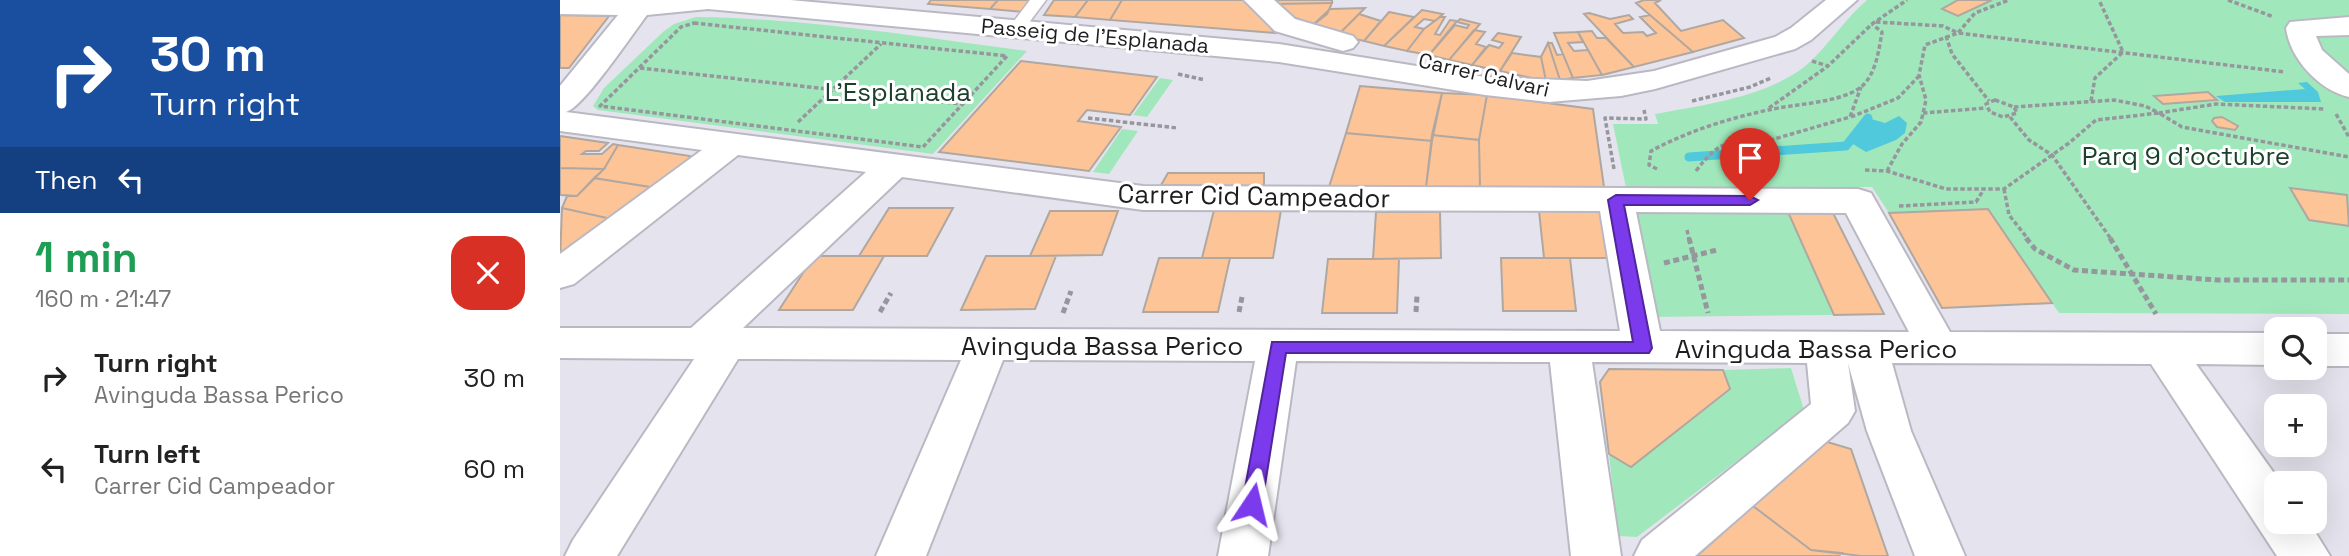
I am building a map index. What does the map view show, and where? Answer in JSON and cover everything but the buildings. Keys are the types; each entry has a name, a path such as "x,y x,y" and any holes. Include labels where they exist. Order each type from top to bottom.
{"street":[{"name":"Carrer Calvari","path":"1258,0 1285,25 1325,38 1549,93 1632,85 1786,43 1801,34 1801,13 1843,0"},
{"name":"Passeig de l'Esplanada","path":"560,6 708,1 1279,52 1485,86 1549,93"},
{"path":"560,104 576,88 641,4"},
{"path":"2342,99 2307,53 2300,41 2300,28 2349,26"},
{"name":"Carrer Cid Campeador","path":"560,121 1143,198 1857,185"},
{"path":"560,274 730,145"},
{"path":"590,556 712,345 894,166"},
{"path":"1857,185 1939,349"},
{"path":"1616,189 1643,348"},
{"path":"2162,336 2264,494"},
{"name":"Avinguda Bassa Perico","path":"560,343 1939,349 2162,336 2264,348"},
{"path":"901,556 989,346"},
{"path":"1243,556 1278,347"},
{"path":"1569,348 1596,556"},
{"path":"1659,556 1833,411 1846,349"},
{"path":"1846,349 1889,430 1940,556"},
{"path":"2327,350 2349,350"},
{"path":"1833,411 1889,430"},
{"path":"2289,534 2305,556"}],"lane":[{"path":"1016,29 1038,0"}],"path":[{"path":"1766,110 1828,66 1874,23 1907,0"},
{"path":"1695,172 1713,149 1738,141 1763,142 1894,102 1912,89 1919,75 1925,45 1958,33 1975,13 2009,0"},
{"path":"2099,0 2123,52"},
{"path":"2228,0 2278,19"},
{"path":"694,23 881,43 1007,56 923,147 600,106 681,27 694,23"},
{"path":"1874,23 1943,26 1958,33 2287,72"},
{"path":"1850,117 1861,87 1877,59 1882,32 1874,23"},
{"path":"1946,37 1952,54 1989,101"},
{"path":"791,129 881,43"},
{"path":"2091,101 2095,79 2123,52"},
{"path":"1810,61 1828,66"},
{"path":"639,68 963,104"},
{"path":"1857,185 1888,171 1902,144 1922,122 1926,100 1919,75"},
{"path":"1661,172 1650,165 1651,151 1669,141 1766,110 1828,99 1861,87"},
{"path":"1888,171 1946,189 2004,188 2096,120 2217,104 2285,105 2342,99"},
{"path":"1923,113 1986,108 1996,115 2010,117 2017,113 2014,107 2002,100 1989,101"},
{"path":"2014,107 2114,100 2145,106 2182,127 2349,157"},
{"path":"1986,108 1989,101"},
{"path":"1616,189 1605,118 1646,119 1643,109"},
{"path":"2010,117 2029,140 2052,155 2098,217 2134,276 2162,336"},
{"path":"1088,118 1177,128"},
{"path":"1763,142 1777,168"},
{"path":"1763,169 1791,168"},
{"path":"1684,172 1709,171"},
{"path":"2004,188 2009,215 2035,249 2074,270 2217,280 2349,280"},
{"path":"1898,206 1976,202 1984,189"},
{"path":"1685,222 1709,315"},
{"path":"1631,276 1641,270 1693,254 1717,250"}],"green space":[{"name":"Parq 9 d'octubre","path":"1867,0 2349,0 2349,314 2059,313 1988,209 1889,213 1872,187 1626,188 1613,124 1658,124 1655,114 1749,94 1784,80 1808,64"},
{"name":"L'Esplanada","path":"696,17 820,25 1027,51 933,154 598,110 593,106 604,88 664,31 674,24"},
{"path":"1160,78 1173,80 1147,117 1133,115"},
{"path":"1122,129 1138,131 1109,174 1093,172"},
{"path":"1788,212 1834,315 1651,317 1629,214"},
{"path":"1791,368 1804,410 1637,537 1618,536 1609,454 1632,466 1730,390 1723,370"}],"water":[{"path":"2307,82 2318,92 2321,102 2225,102 2216,96 2305,89 2298,83"},
{"path":"1899,116 1907,123 1905,133 1896,140 1866,152 1853,144 1855,134 1868,118 1885,123"}],"waterway":[{"path":"1689,157 1846,146 1868,118"}],"route":[{"path":"1252,504 1278,347 1643,348 1616,200 1750,200"}]}
